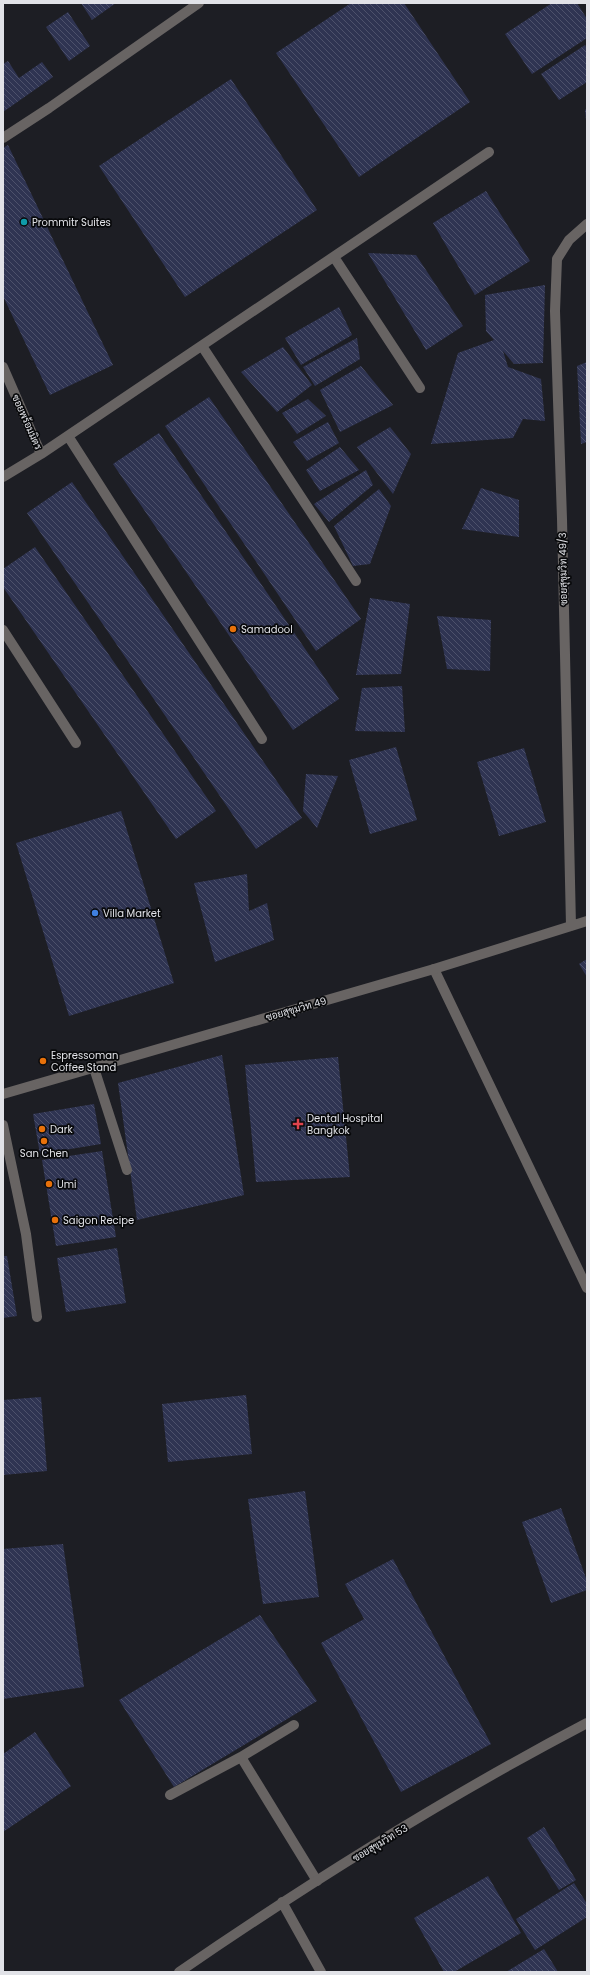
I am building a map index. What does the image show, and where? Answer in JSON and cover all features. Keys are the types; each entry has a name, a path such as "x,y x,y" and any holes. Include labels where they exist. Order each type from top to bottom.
{"street":[{"path":"3,138 56,104 199,3"},
{"path":"3,477 68,436 489,152"},
{"name":"ซอยสุขุมวิท 49/3","path":"571,926 562,519 554,312 557,259 569,240 587,224"},
{"path":"334,257 420,388"},
{"path":"202,346 356,581"},
{"name":"ซอยพร้อมมิตร","path":"3,368 41,454"},
{"path":"68,436 262,739"},
{"path":"3,630 76,743"},
{"name":"ซอยสุขุมวิท 49","path":"3,1094 434,969 587,921"},
{"path":"434,969 587,1288"},
{"path":"94,1068 127,1170"},
{"path":"3,1125 26,1234 37,1317"},
{"name":"ซอยสุขุมวิท 53","path":"179,1972 282,1902 519,1759 587,1723"},
{"path":"170,1795 241,1757 294,1725"},
{"path":"241,1757 317,1881"},
{"path":"282,1902 321,1972"}],"building":[{"path":"81,3 116,3 92,20"},
{"path":"351,3 404,3 470,102 359,177 276,53"},
{"path":"552,3 577,3 587,19 587,38 532,74 505,34"},
{"path":"68,12 90,46 69,61 46,27"},
{"path":"585,45 587,49 587,82 559,100 541,74"},
{"path":"8,61 19,78 42,62 53,77 3,112 3,64"},
{"path":"231,79 317,210 185,297 99,166"},
{"path":"587,108 587,120 586,120 585,110"},
{"name":"Prommitr Suites","path":"8,145 113,365 50,395 3,296 3,148"},
{"path":"486,191 530,261 475,295 433,223"},
{"path":"368,253 416,255 463,326 426,350"},
{"path":"545,285 543,363 514,364 503,351 508,367 541,379 545,421 523,419 513,438 431,444 458,353 494,340 486,331 485,295"},
{"path":"339,307 352,335 301,365 285,338"},
{"path":"357,338 360,359 315,386 303,367"},
{"path":"283,347 312,385 277,412 241,372"},
{"path":"587,362 587,442 581,444 577,366"},
{"path":"361,366 393,405 340,432 320,390"},
{"path":"209,397 361,619 316,651 165,426"},
{"path":"308,399 326,416 297,434 282,413"},
{"path":"328,422 339,443 307,461 293,442"},
{"path":"390,427 411,454 393,494 357,447"},
{"path":"159,433 339,699 293,730 113,464"},
{"path":"340,447 359,470 320,491 306,470"},
{"path":"366,470 373,485 329,522 314,504"},
{"path":"72,482 302,818 256,849 27,513"},
{"path":"481,488 519,500 519,537 462,529"},
{"path":"379,489 391,506 370,564 353,566 334,526"},
{"path":"35,547 216,811 176,839 3,587 3,569"},
{"path":"370,598 410,604 401,674 356,675"},
{"path":"437,616 491,620 490,671 447,669"},
{"path":"402,686 405,732 355,731 362,688"},
{"path":"396,747 417,820 370,834 349,760"},
{"path":"524,748 546,822 499,836 477,762"},
{"path":"306,774 338,776 317,828 303,811"},
{"path":"121,811 174,983 69,1016 16,843"},
{"path":"247,874 249,911 267,903 274,940 215,962 194,883"},
{"path":"587,959 587,977 579,964"},
{"path":"222,1055 244,1195 137,1220 118,1083"},
{"name":"Dental Hospital Bangkok","path":"338,1057 350,1177 256,1182 245,1065"},
{"path":"94,1104 101,1144 40,1154 33,1114"},
{"path":"102,1151 116,1237 56,1246 42,1160"},
{"path":"117,1248 126,1303 66,1312 57,1258"},
{"path":"3,1256 7,1256 17,1316 3,1318"},
{"path":"246,1395 252,1454 168,1462 162,1404"},
{"path":"41,1397 47,1471 3,1475 3,1400"},
{"path":"305,1491 319,1597 263,1604 248,1499"},
{"path":"561,1508 587,1581 587,1590 551,1603 522,1522"},
{"path":"63,1544 84,1687 3,1699 3,1549"},
{"path":"393,1559 491,1744 401,1792 321,1643 364,1619 345,1584"},
{"path":"260,1615 317,1701 174,1787 119,1700"},
{"path":"35,1732 71,1786 3,1832 3,1754"},
{"path":"544,1827 576,1880 559,1890 527,1838"},
{"path":"488,1876 521,1933 454,1972 444,1972 414,1918"},
{"path":"574,1883 587,1904 587,1917 535,1950 516,1919"},
{"path":"544,1949 558,1972 506,1972"}],"place":[{"name":"Prommitr Suites","path":"24,222"},
{"name":"Samadool","path":"233,629"},
{"name":"Villa Market","path":"95,913"},
{"name":"Espressoman Coffee Stand","path":"43,1061"},
{"name":"Dental Hospital Bangkok","path":"298,1124"},
{"name":"Dark","path":"42,1129"},
{"name":"San Chen","path":"44,1141"},
{"name":"Umi","path":"49,1184"},
{"name":"Saigon Recipe","path":"55,1220"}]}
